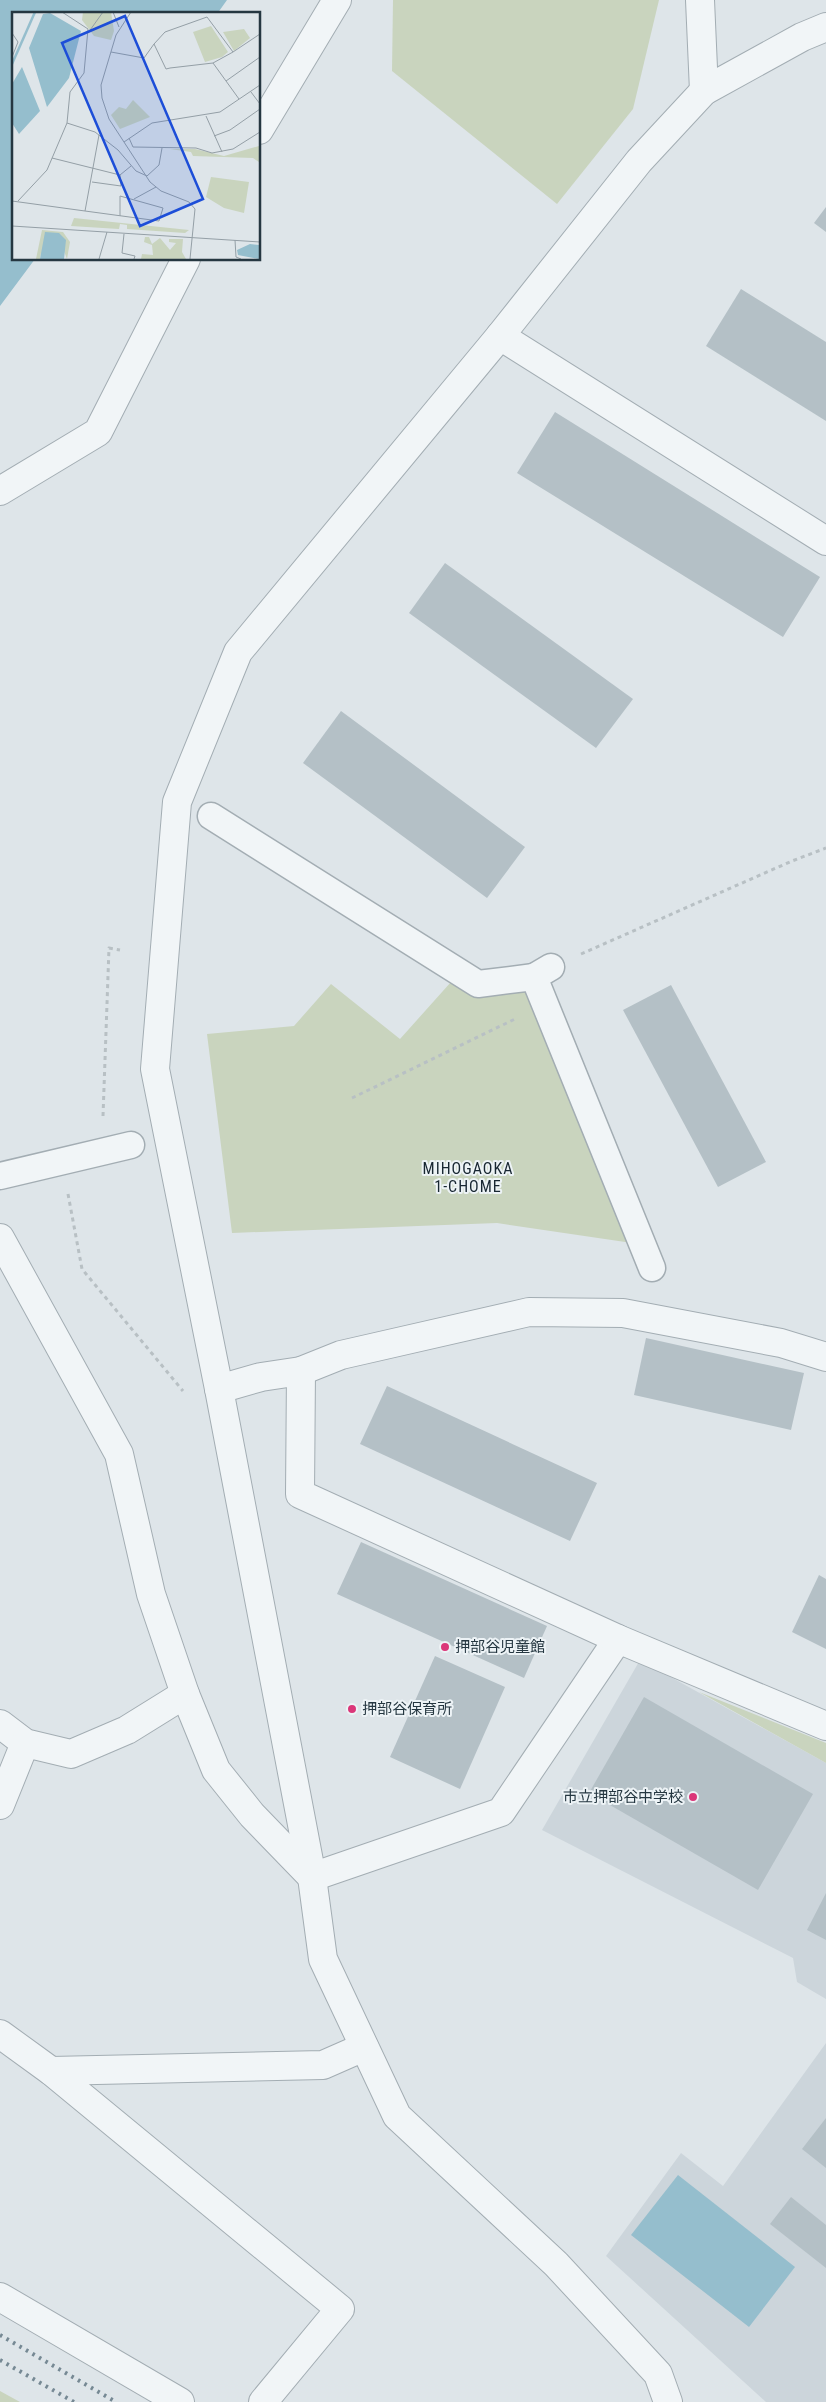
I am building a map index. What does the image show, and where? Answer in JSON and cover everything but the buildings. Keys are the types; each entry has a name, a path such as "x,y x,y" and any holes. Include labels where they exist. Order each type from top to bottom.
{"street":[{"path":"700,0 704,92"},
{"path":"260,128 339,4"},
{"path":"668,2402 658,2374 556,2264 397,2116 323,1958 312,1877 156,1069 177,802 238,652 500,336 639,161 704,92 802,37 826,27"},
{"path":"0,491 98,432 185,260"},
{"path":"500,336 826,541"},
{"path":"212,816 478,984 542,972 545,1005 652,1268"},
{"path":"0,1176 131,1145"},
{"path":"0,1238 119,1454 151,1594 185,1694 216,1770 252,1815 312,1877"},
{"path":"219,1389 261,1377 301,1371 341,1355 528,1312 623,1312 781,1343 826,1357"},
{"path":"301,1371 300,1494 618,1639 826,1726"},
{"path":"312,1877 502,1812 618,1639"},
{"path":"0,1724 25,1744 70,1754 126,1730 185,1694"},
{"path":"0,1805 25,1744"},
{"path":"0,2034 51,2071 340,2309 263,2402"},
{"path":"51,2071 323,2066 364,2047"},
{"path":"0,2297 180,2402"}],"path":[{"path":"542,972 792,861 826,848"},
{"path":"102,1152 109,948 120,950"},
{"path":"352,1098 545,1005"},
{"path":"62,1162 82,1269 186,1396"}],"shaded area":[{"name":"市立押部谷中学校","path":"640,1660 826,1763 826,1999 797,1982 793,1958 542,1830"},
{"path":"826,2043 826,2402 766,2402 606,2256 681,2153 723,2186"}],"green space":[{"path":"393,0 659,0 633,109 557,204 392,71"},
{"path":"516,966 632,1243 497,1223 232,1233 207,1034 294,1026 331,984 400,1039 451,982"},
{"path":"699,1692 826,1743 826,1763"},
{"path":"0,2391 20,2402 0,2402"}],"water":[{"path":"0,0 227,0 218,12 12,12 12,260 34,260 0,306"},
{"path":"678,2175 795,2267 749,2327 631,2235"}],"railway":[{"path":"0,2335 116,2402"},
{"path":"0,2360 74,2402"}],"place":[{"name":"押部谷児童館","path":"445,1647"},
{"name":"押部谷保育所","path":"352,1709"},
{"name":"市立押部谷中学校","path":"693,1797"}],"district":[{"name":"MIHOGAOKA 1-CHOME","path":"468,1177"}]}
